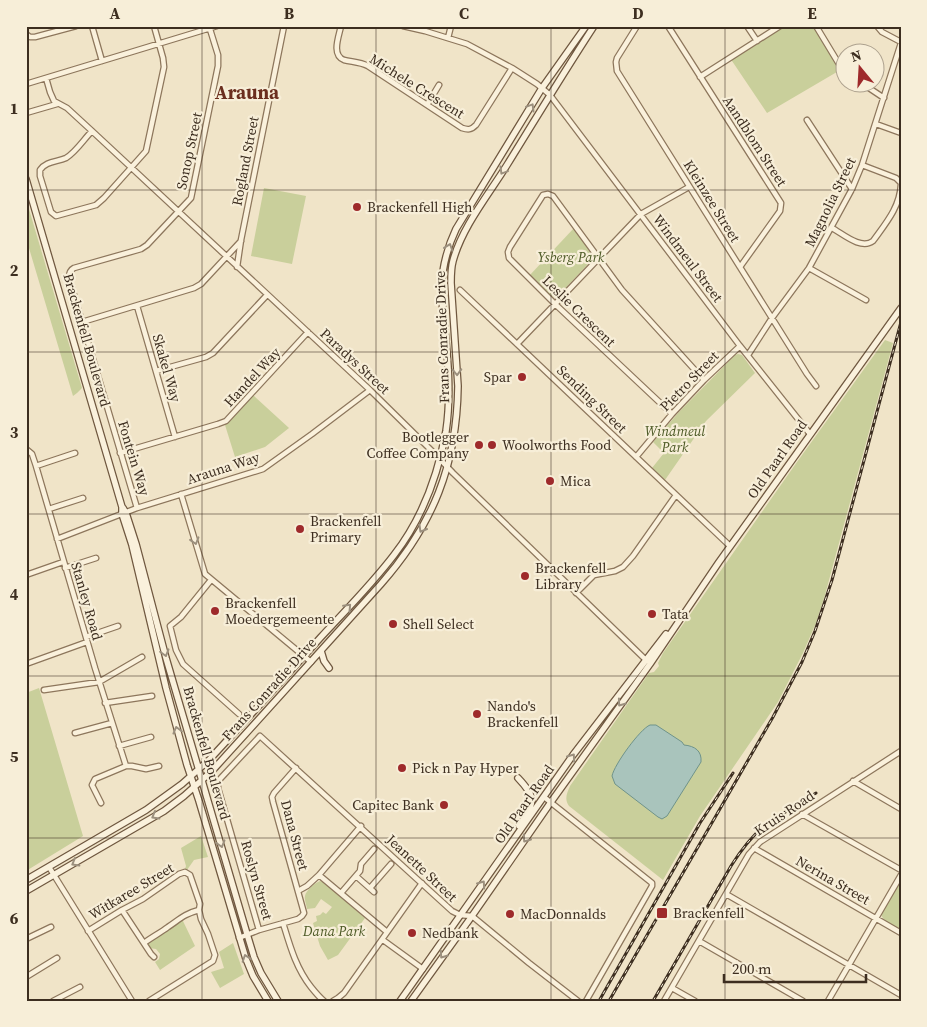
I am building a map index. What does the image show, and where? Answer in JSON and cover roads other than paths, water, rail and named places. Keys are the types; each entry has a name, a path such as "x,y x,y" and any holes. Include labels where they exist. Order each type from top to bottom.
{"street":[{"path":"26,34 35,38 76,26"},
{"path":"92,26 102,61"},
{"path":"92,131 68,156 46,164 40,170 40,176 52,214 56,216 96,205 146,152 164,67 154,26"},
{"path":"26,84 217,26"},
{"name":"Rogland Street","path":"238,267 241,240 284,26"},
{"name":"Michele Crescent","path":"342,26 337,46 339,57 368,66 466,130 472,128 512,68"},
{"name":"Windmeul Street","path":"402,26 467,44 512,68 550,95 740,346 810,434"},
{"path":"448,38 450,26"},
{"name":"Frans Conradie Drive","path":"26,880 146,810 172,792 199,769 381,571 404,540 429,493 440,460 446,430 449,398 441,291 442,268 445,256 456,229 542,88 586,26"},
{"name":"Frans Conradie Drive","path":"26,891 164,810 184,796 212,771 405,555 433,507 443,482 453,441 458,403 457,364 450,283 453,262 461,240 471,222 594,26"},
{"name":"Kleinzee Street","path":"637,26 617,58 617,71 816,386"},
{"name":"Aandblom Street","path":"668,26 781,203 780,211 740,267"},
{"path":"747,26 756,41"},
{"path":"700,77 780,26"},
{"path":"816,26 834,55"},
{"path":"877,26 882,32 901,43"},
{"name":"Sonop Street","path":"70,271 74,268 145,247 189,201 192,195 218,66 218,55 209,27"},
{"name":"Magnolia Street","path":"748,355 772,318 809,268 852,189 876,124 901,43"},
{"path":"26,113 57,104 50,92 46,78"},
{"path":"427,104 439,85"},
{"path":"875,92 884,98"},
{"name":"Paradys Street","path":"57,104 67,108 370,390 648,662"},
{"path":"807,120 852,189"},
{"path":"876,124 901,132"},
{"path":"832,228 857,242 864,245 869,244 894,213 901,188 899,180 862,165"},
{"name":"Brackenfell Boulevard","path":"26,179 124,512 166,688 194,787 252,976 268,1001"},
{"path":"517,344 641,214 690,187"},
{"name":"Leslie Crescent","path":"672,414 511,262 508,256 510,247 543,195 553,196 622,290 704,380"},
{"path":"82,322 188,291 198,286 241,240"},
{"path":"809,268 866,300"},
{"name":"Fontein Way","path":"70,271 69,278 137,508"},
{"name":"Sending Street","path":"460,290 730,546"},
{"path":"156,371 213,353 267,294"},
{"name":"Skakel Way","path":"137,306 175,437"},
{"name":"Old Paarl Road","path":"411,1001 666,635 675,626 730,546 901,308"},
{"name":"Handel Way","path":"120,453 226,421 308,332"},
{"name":"Pietro Street","path":"636,457 672,414 740,346"},
{"name":"Arauna Way","path":"124,512 258,471 312,434 370,390"},
{"name":"Stanley Road","path":"26,449 32,454 36,466 105,703 126,766"},
{"path":"36,466 75,453"},
{"path":"181,494 205,574 311,662"},
{"path":"576,593 594,575 615,571 623,567 633,556 676,495"},
{"path":"49,509 83,498"},
{"path":"57,540 124,512"},
{"name":"Brackenfell Boulevard","path":"124,512 138,550 166,658 247,934 261,973 278,1001"},
{"path":"65,568 96,558"},
{"path":"26,575 63,562"},
{"path":"211,580 181,617 170,626 176,650 183,664 239,714"},
{"path":"86,637 118,626"},
{"path":"26,664 87,642"},
{"path":"321,651 324,661 329,668"},
{"path":"44,690 99,682 142,657"},
{"name":"Old Paarl Road","path":"400,1001 573,755 648,662"},
{"path":"105,703 152,696"},
{"path":"75,733 112,723"},
{"name":"Jeanette Street","path":"260,736 361,826 452,911 460,915 472,916"},
{"name":"Roslyn Street","path":"259,930 218,784 220,779 260,736"},
{"path":"119,746 151,737"},
{"name":"Kruis Road","path":"664,1001 754,848 765,838 901,751"},
{"path":"101,803 92,785 93,781 100,776 126,766 146,769 159,766"},
{"name":"Dana Street","path":"283,923 302,916 304,910 272,797 296,768"},
{"path":"512,842 533,800 529,791 518,778"},
{"path":"853,782 901,809"},
{"path":"544,797 652,883 586,1001"},
{"path":"802,814 901,870"},
{"path":"298,891 307,886 319,874 361,826"},
{"name":"Nerina Street","path":"754,848 901,932"},
{"path":"341,893 360,871 361,864 374,849"},
{"path":"370,888 390,864"},
{"path":"49,867 132,1001"},
{"name":"Witkaree Street","path":"88,931 143,899 179,874 185,872 190,875 200,904 201,919 215,956 213,961 149,1001"},
{"path":"319,874 387,932"},
{"path":"828,1001 901,875"},
{"path":"356,876 374,892"},
{"path":"333,1001 344,993 422,883"},
{"path":"726,894 901,995"},
{"path":"122,910 154,957"},
{"path":"144,942 186,914 199,910"},
{"path":"472,916 578,1001"},
{"path":"239,938 283,923 293,956 305,979 324,1001"},
{"path":"26,939 50,927"},
{"path":"382,940 423,969"},
{"path":"699,941 803,1001"},
{"path":"26,977 57,958"},
{"path":"53,1001 80,987"},
{"path":"672,988 695,1001"}],"water":[{"path":"650,725 656,725 684,745 694,748 699,752 701,758 701,762 667,816 662,819 615,784 612,776 617,764 628,748 640,733"}],"railway":[{"path":"609,1001 773,717 802,662 815,631 832,580 901,322"},
{"path":"599,1001 700,823 733,773"},
{"path":"653,1001 731,866 743,849 766,824 816,793"}],"place":[{"name":"Brackenfell High","path":"357,207"},
{"name":"Spar","path":"522,377"},
{"name":"Bootlegger Coffee Company","path":"479,445"},
{"name":"Woolworths Food","path":"492,445"},
{"name":"Mica","path":"550,481"},
{"name":"Brackenfell Primary","path":"300,529"},
{"name":"Brackenfell Library","path":"525,576"},
{"name":"Brackenfell Moedergemeente","path":"215,611"},
{"name":"Tata","path":"652,614"},
{"name":"Shell Select","path":"393,624"},
{"name":"Nando's Brackenfell","path":"477,714"},
{"name":"Pick n Pay Hyper","path":"402,768"},
{"name":"Capitec Bank","path":"444,805"},
{"name":"Brackenfell","path":"662,913"},
{"name":"MacDonnalds","path":"510,914"},
{"name":"Nedbank","path":"412,933"}],"district":[{"name":"Arauna","path":"247,92"}],"park label":[{"name":"Ysberg Park","path":"571,257"},
{"name":"Windmeul Park","path":"675,440"},
{"name":"Dana Park","path":"334,931"}]}
